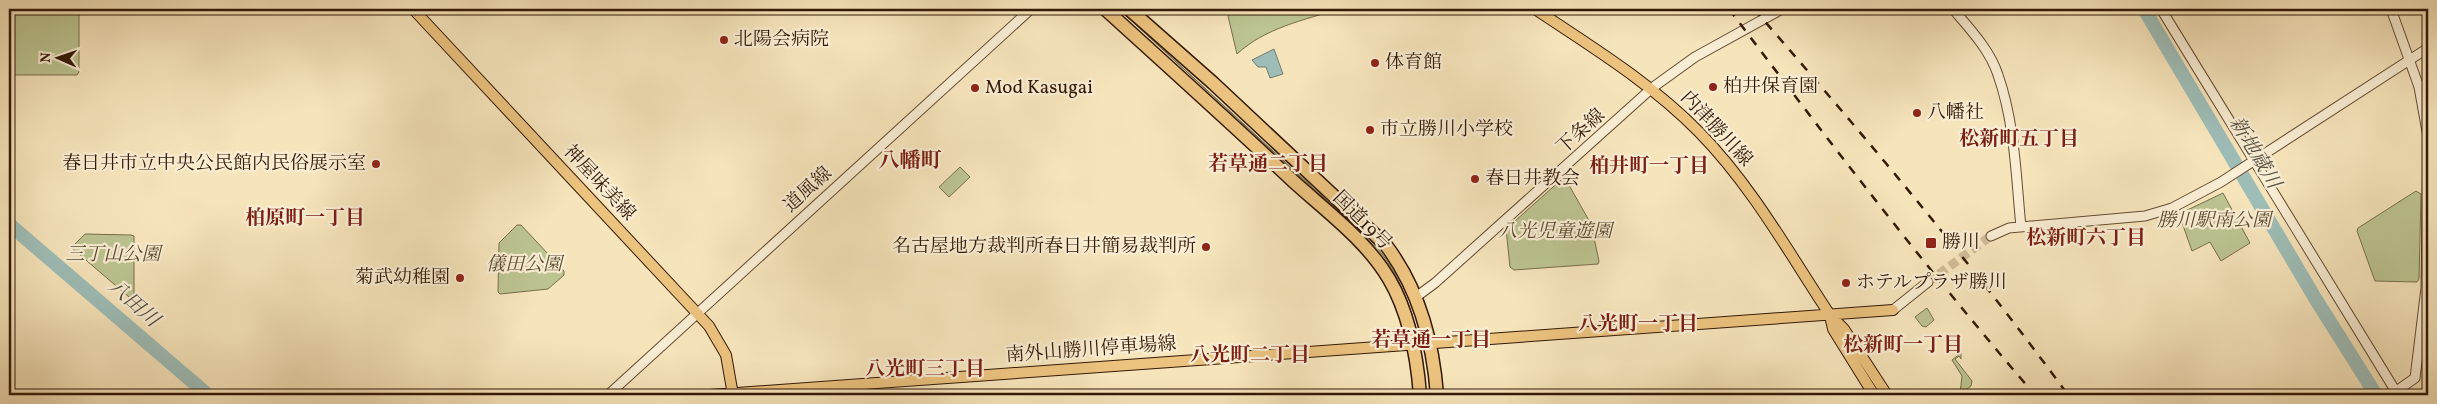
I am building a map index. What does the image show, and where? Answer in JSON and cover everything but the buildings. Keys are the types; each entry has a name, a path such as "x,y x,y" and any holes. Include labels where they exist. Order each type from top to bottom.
{"highway":[{"name":"国道19号","path":"1105,9 1370,254 1383,270 1398,296 1412,345 1420,395"},
{"name":"国道19号","path":"1130,9 1213,83 1385,244 1403,270 1416,297 1429,343 1436,395"}],"main road":[{"name":"神屋味美線","path":"414,9 709,326 722,345 729,366 733,394"},
{"name":"内津勝川線","path":"1535,9 1652,88 1699,132 1734,171 1760,207 1830,315 1844,329 1886,395"},
{"name":"南外山勝川停車場線","path":"710,395 1893,310"},
{"name":"内津勝川線","path":"1830,315 1833,330 1874,395"}],"street":[{"name":"道風線","path":"608,395 1031,9"},
{"name":"下条線","path":"1416,297 1443,277 1652,88 1695,57 1782,9"},
{"path":"1953,9 1981,43 1998,74 2010,127 2020,227"},
{"path":"2161,9 2214,92 2254,161 2397,393 2414,378 2426,288 2428,137 2419,87 2391,9"},
{"path":"1991,236 2009,228 2145,216 2172,208 2221,182 2428,48"},
{"path":"1893,310 1928,282"}],"green space":[{"path":"9,9 79,9 79,72 77,75 9,75"},
{"path":"1119,9 1373,243 1381,252 1399,281 1415,325 1340,214"},
{"path":"1232,9 1339,9 1272,31 1237,54 1228,16"},
{"path":"960,167 970,177 949,197 939,187"},
{"name":"八光児童遊園","path":"1562,179 1566,180 1591,224 1599,261 1598,264 1514,270 1510,267 1506,229"},
{"path":"2416,191 2421,194 2419,279 2417,282 2375,281 2357,231 2358,228"},
{"name":"勝川駅南公園","path":"2223,193 2250,243 2221,261 2210,242 2192,251 2179,214"},
{"name":"儀田公園","path":"517,225 521,225 564,271 564,275 548,289 500,294 498,292 499,243"},
{"name":"三丁山公園","path":"85,234 134,236 134,295 129,297 73,249 73,246"},
{"path":"1927,308 1934,320 1926,327 1922,326 1915,317"},
{"path":"1961,353 1961,359 1959,356 1955,359 1972,381 1971,386 1960,394 1962,376 1952,360"}],"water":[{"path":"1274,49 1283,74 1270,78 1266,67 1258,67 1252,60"}],"waterway":[{"name":"新地蔵川","path":"2144,9 2315,298 2376,395"},
{"name":"八田川","path":"9,224 208,395"}],"tunnel":[{"path":"1928,282 1991,236"}],"railway":[{"path":"1729,9 1917,253 2035,395"},
{"path":"1754,9 1915,199 1993,296 2068,395"}],"place":[{"name":"北陽会病院","path":"724,40"},
{"name":"体育館","path":"1375,63"},
{"name":"柏井保育園","path":"1713,87"},
{"name":"Mod Kasugai","path":"975,88"},
{"name":"八幡社","path":"1917,113"},
{"name":"市立勝川小学校","path":"1370,130"},
{"name":"春日井市立中央公民館内民俗展示室","path":"376,164"},
{"name":"春日井教会","path":"1475,179"},
{"name":"勝川","path":"1931,243"},
{"name":"名古屋地方裁判所春日井簡易裁判所","path":"1206,247"},
{"name":"菊武幼稚園","path":"460,278"},
{"name":"ホテルプラザ勝川","path":"1846,283"}],"district":[{"name":"松新町五丁目","path":"2019,140"},
{"name":"八幡町","path":"910,161"},
{"name":"若草通二丁目","path":"1268,165"},
{"name":"柏井町一丁目","path":"1649,167"},
{"name":"柏原町一丁目","path":"305,219"},
{"name":"松新町六丁目","path":"2086,239"},
{"name":"八光町一丁目","path":"1638,325"},
{"name":"若草通一丁目","path":"1431,341"},
{"name":"松新町一丁目","path":"1903,346"},
{"name":"八光町二丁目","path":"1250,356"},
{"name":"八光町三丁目","path":"925,370"}]}
